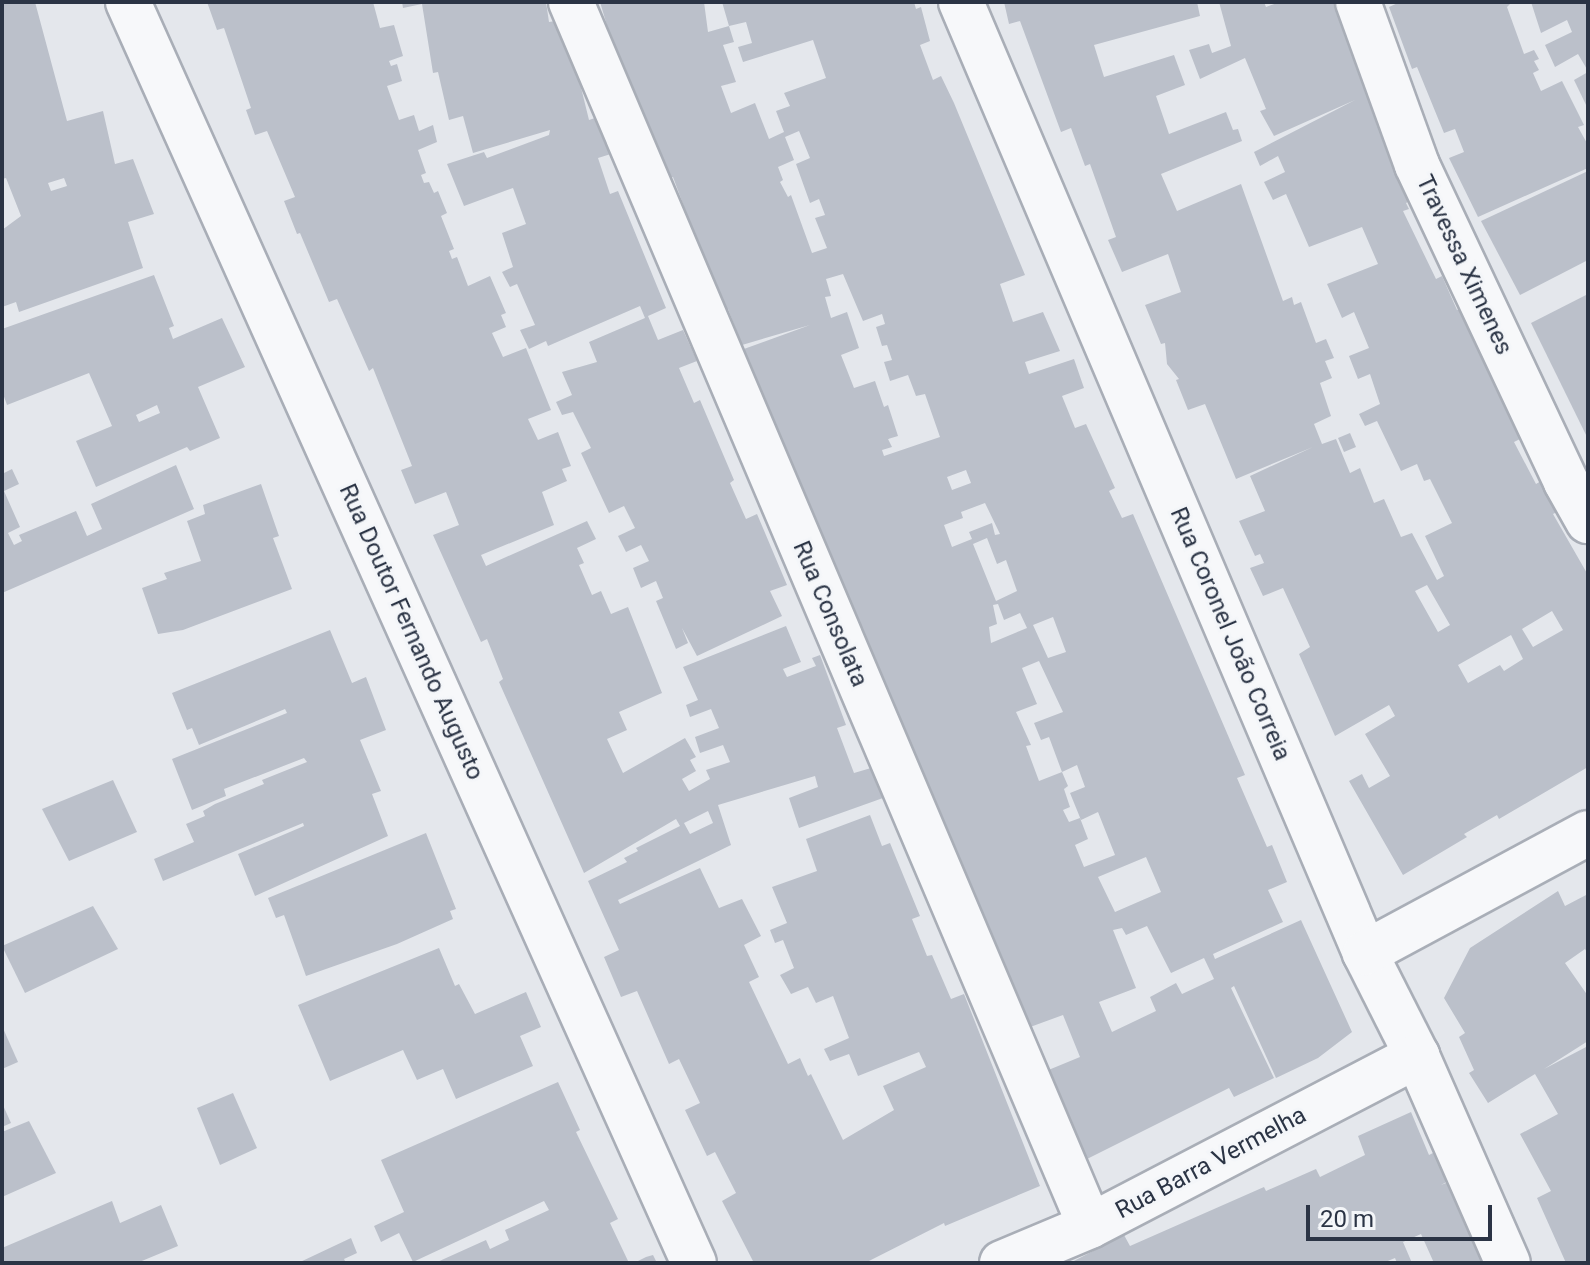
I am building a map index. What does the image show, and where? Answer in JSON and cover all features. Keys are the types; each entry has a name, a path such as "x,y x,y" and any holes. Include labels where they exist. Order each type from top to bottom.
{"street":[{"name":"Rua Doutor Fernando Augusto","path":"128,2 694,1263"},
{"name":"Rua Consolata","path":"571,2 1090,1226"},
{"name":"Rua Coronel João Correia","path":"961,2 1365,953 1417,1056 1508,1263"},
{"name":"Travessa Ximenes","path":"1358,2 1417,165 1566,482 1588,521"},
{"path":"1365,953 1588,833"},
{"name":"Rua Barra Vermelha","path":"1002,1263 1090,1226 1417,1056"}],"building":[{"path":"2,2 35,2 67,121 103,111 115,164 133,159 154,214 128,222 143,268 19,312 16,302 2,307 2,230 21,216 6,178 2,179","holes":["64,178 67,186 51,191 48,183"]},
{"path":"207,2 373,2 380,28 394,25 403,56 389,61 391,66 397,64 402,81 387,86 399,120 414,115 419,131 433,125 437,142 418,150 426,173 421,175 434,193 438,191 447,213 441,216 454,249 449,251 452,259 457,257 468,286 490,276 506,313 501,315 506,327 492,333 503,357 526,348 551,410 528,419 538,440 558,432 571,466 562,469 567,481 542,492 554,525 481,555 486,566 587,521 596,539 577,548 584,563 579,565 592,595 601,591 611,614 628,607 662,693 619,712 627,730 607,739 623,773 685,738 696,757 690,760 696,771 682,779 689,791 710,779 706,770 730,762 723,745 700,753 695,737 719,728 711,709 690,717 686,705 698,700 683,667 786,626 801,662 783,669 787,677 816,666 812,658 820,655 846,725 837,728 854,773 871,768 883,798 799,828 789,798 818,787 815,776 718,805 731,845 618,900 620,904 700,868 719,908 742,899 761,936 744,945 759,977 749,982 788,1064 800,1058 843,1140 894,1110 883,1086 926,1067 919,1052 858,1076 849,1054 830,1061 824,1049 849,1038 833,996 816,1003 808,987 791,994 780,975 794,968 783,940 775,943 770,930 787,923 772,887 817,871 806,839 870,815 882,846 890,843 920,916 912,919 927,956 932,955 951,999 964,994 1040,1186 945,1226 944,1223 865,1263 754,1263 722,1201 736,1193 715,1152 707,1156 685,1110 700,1103 679,1059 669,1064 637,991 621,997 604,957 619,950 588,881 627,862 624,858 638,851 636,848 680,826 676,819 584,873 499,682 503,679 487,639 481,642 433,535 459,525 446,492 415,504 401,470 412,466 373,368 369,371 337,299 329,302 300,233 297,234 284,201 295,197 267,131 255,135 246,110 251,108 224,28 217,30","holes":["708,811 713,823 690,834 684,823"]},
{"path":"402,2 546,2 549,22 562,20 567,52 572,51 589,120 601,116 614,153 598,158 610,194 618,191 666,308 648,316 658,340 683,330 697,361 679,368 694,403 700,400 734,480 730,483 746,519 757,514 787,585 770,591 782,616 697,656 682,628 688,643 676,649 656,601 663,598 656,581 641,588 633,568 649,561 641,545 626,552 618,536 635,528 624,506 609,513 581,453 591,448 573,412 562,415 556,402 572,395 562,372 597,362 589,342 645,318 640,306 548,346 546,341 529,349 520,330 535,325 517,284 510,287 502,272 513,267 502,233 526,224 513,188 464,206 447,164 484,152 487,158 549,135 550,130 473,153 463,116 449,120 438,72 433,73 422,4 403,8"},
{"path":"600,2 704,2 708,32 729,26 722,2 914,2 916,9 921,7 930,41 920,45 933,80 941,76 954,103 1025,275 1000,284 1013,322 1043,312 1060,351 1025,362 1029,374 1074,359 1084,388 1062,396 1075,428 1086,424 1115,488 1109,491 1122,518 1133,514 1245,775 1237,778 1267,847 1272,845 1287,882 1268,890 1283,922 1213,954 1215,959 1301,920 1352,1032 1318,1058 1276,1078 1234,986 1231,988 1274,1078 1234,1097 1229,1088 1083,1161 1046,1071 1080,1057 1063,1015 1022,1030 730,354 810,325 742,345 728,309 714,313 699,247 673,177 657,182 643,146","holes":["746,22 752,43 738,47 743,62 813,40 826,78 784,93 790,106 776,111 784,132 769,139 755,103 731,113 721,86 736,82 723,45 734,42 729,26","799,131 810,158 796,164 810,203 819,199 825,215 815,218 827,248 812,253 791,195 788,197 780,182 783,180 778,167 794,160 785,137","843,274 863,321 882,314 885,324 876,327 882,346 887,345 892,360 884,362 890,381 908,375 916,396 925,394 940,437 884,456 882,450 892,447 888,439 898,436 888,405 884,407 875,381 854,388 841,355 859,348 847,312 831,318 825,297 831,296 826,279","966,470 971,483 952,490 947,477","985,503 1000,534 995,535 992,523 969,532 972,539 952,547 944,525 963,518 961,512","987,538 997,564 1006,560 1017,591 996,601 973,544","998,604 1004,620 1020,613 1027,628 991,643 989,627 997,624 993,605","1053,617 1066,652 1048,658 1033,625","1039,661 1063,712 1034,723 1041,740 1049,737 1062,772 1039,781 1026,746 1031,745 1016,712 1037,704 1022,668","1077,765 1085,787 1070,793 1081,820 1098,812 1115,855 1084,867 1075,845 1088,839 1080,818 1069,822 1063,810 1070,807 1064,789 1068,786 1062,772","1146,857 1161,892 1115,912 1098,877","1147,926 1171,973 1204,958 1214,979 1182,994 1176,983 1150,997 1156,1011 1112,1032 1099,1002 1136,988 1113,930 1122,928 1126,935"]},
{"path":"1004,2 1197,2 1200,16 1094,45 1104,77 1174,55 1185,85 1156,96 1169,134 1226,112 1233,130 1238,129 1242,141 1161,174 1177,211 1241,184 1283,301 1292,297 1294,305 1301,302 1316,343 1326,339 1334,358 1325,361 1332,378 1320,383 1331,416 1314,424 1322,444 1336,439 1350,473 1360,468 1374,503 1384,499 1401,537 1412,533 1437,580 1444,576 1425,536 1452,523 1430,479 1424,481 1417,464 1401,471 1377,421 1365,426 1359,414 1380,404 1370,374 1358,379 1349,356 1369,348 1354,312 1342,318 1327,284 1378,264 1362,227 1309,247 1286,194 1273,200 1264,182 1285,172 1278,156 1260,166 1254,152 1355,100 1274,136 1260,111 1266,109 1245,58 1200,79 1189,50 1209,44 1212,53 1231,46 1219,2 1264,2 1266,7 1280,2 1339,2 1403,162 1393,167 1410,201 1406,203 1409,209 1403,211 1436,279 1442,276 1457,310 1470,305 1528,435 1514,442 1536,484 1541,481 1557,512 1553,514 1588,575 1588,767 1499,819 1497,815 1464,834 1467,837 1403,875 1349,781 1362,774 1369,788 1390,776 1365,734 1395,716 1389,705 1335,736 1299,654 1310,647 1283,588 1263,596 1250,568 1264,563 1260,554 1255,556 1239,521 1265,511 1250,476 1313,447 1236,479 1205,404 1188,410 1176,380 1179,379 1167,364 1165,343 1161,344 1145,305 1181,292 1168,254 1122,272 1108,240 1116,237 1090,164 1085,166 1071,128 1061,132 1020,21 1009,24","holes":["1427,585 1450,625 1438,632 1415,591","1552,611 1563,630 1533,647 1522,629","1511,635 1523,659 1504,671 1500,665 1468,683 1458,665"]},
{"path":"1400,2 1512,2 1507,7 1524,54 1534,50 1539,59 1534,61 1539,70 1533,73 1541,91 1562,81 1584,125 1578,127 1588,145 1588,168 1478,217 1449,158 1464,152 1455,129 1444,133 1417,67 1412,69 1389,7"},
{"path":"1531,2 1588,2 1588,71 1578,54 1555,67 1545,45 1572,32 1567,20 1541,33"},
{"path":"1588,72 1588,109 1574,80"},
{"path":"1588,171 1588,260 1520,295 1481,221"},
{"path":"154,275 174,326 169,328 173,339 222,318 245,367 198,387 220,438 190,451 187,447 96,487 76,441 112,426 89,373 7,405 2,391 2,329","holes":["157,405 160,413 139,422 136,415"]},
{"path":"1588,294 1588,439 1531,323"},
{"path":"1350,433 1356,447 1344,452 1338,438"},
{"path":"176,465 194,509 2,593 2,474 12,469 19,484 4,491 20,527 8,533 14,545 22,541 19,535 76,511 87,536 102,529 91,504"},
{"path":"261,484 279,536 273,538 292,589 183,630 158,634 142,588 167,579 164,573 201,561 187,521 205,514 203,505"},
{"path":"330,630 352,683 366,677 386,730 360,740 381,791 372,794 388,836 255,896 238,854 304,826 303,823 163,881 154,859 194,842 186,824 205,816 203,811 215,804 307,762 304,758 224,789 226,796 192,810 172,759 287,713 285,709 199,745 192,728 187,730 172,693"},
{"path":"113,780 137,832 69,861 42,809"},
{"path":"426,833 456,909 450,911 453,919 397,944 306,976 284,915 276,918 268,898"},
{"path":"1558,891 1565,906 1588,894 1588,954 1585,949 1565,963 1588,996 1588,1041 1544,1069 1588,1046 1588,1263 1566,1263 1537,1198 1551,1191 1520,1134 1558,1114 1535,1074 1488,1103 1469,1073 1474,1070 1459,1037 1465,1033 1444,998 1470,948"},
{"path":"93,906 118,949 25,993 2,946"},
{"path":"439,948 455,986 459,984 475,1014 526,992 541,1027 520,1036 533,1066 456,1099 443,1069 417,1080 403,1050 330,1081 298,1005"},
{"path":"2,1026 18,1062 2,1069"},
{"path":"558,1082 580,1130 576,1132 618,1219 610,1223 629,1263 435,1263 486,1240 490,1249 509,1240 505,1230 549,1210 544,1201 413,1262 399,1233 381,1242 374,1226 404,1212 381,1160"},
{"path":"233,1093 257,1148 220,1165 197,1108"},
{"path":"2,1103 11,1123 2,1127"},
{"path":"1411,1112 1429,1155 1445,1147 1459,1175 1441,1185 1459,1178 1490,1263 1434,1263 1421,1234 1403,1242 1412,1263 1397,1263 1395,1258 1383,1263 1070,1263 1124,1235 1130,1246 1264,1187 1266,1191 1316,1169 1320,1177 1365,1155 1358,1136"},
{"path":"29,1121 56,1173 2,1197 2,1132"},
{"path":"112,1201 120,1223 161,1205 178,1246 137,1263 2,1263 2,1248"},
{"path":"351,1238 357,1253 344,1259 346,1263 298,1263"},
{"path":"653,1255 657,1263 634,1263 646,1257"}]}
